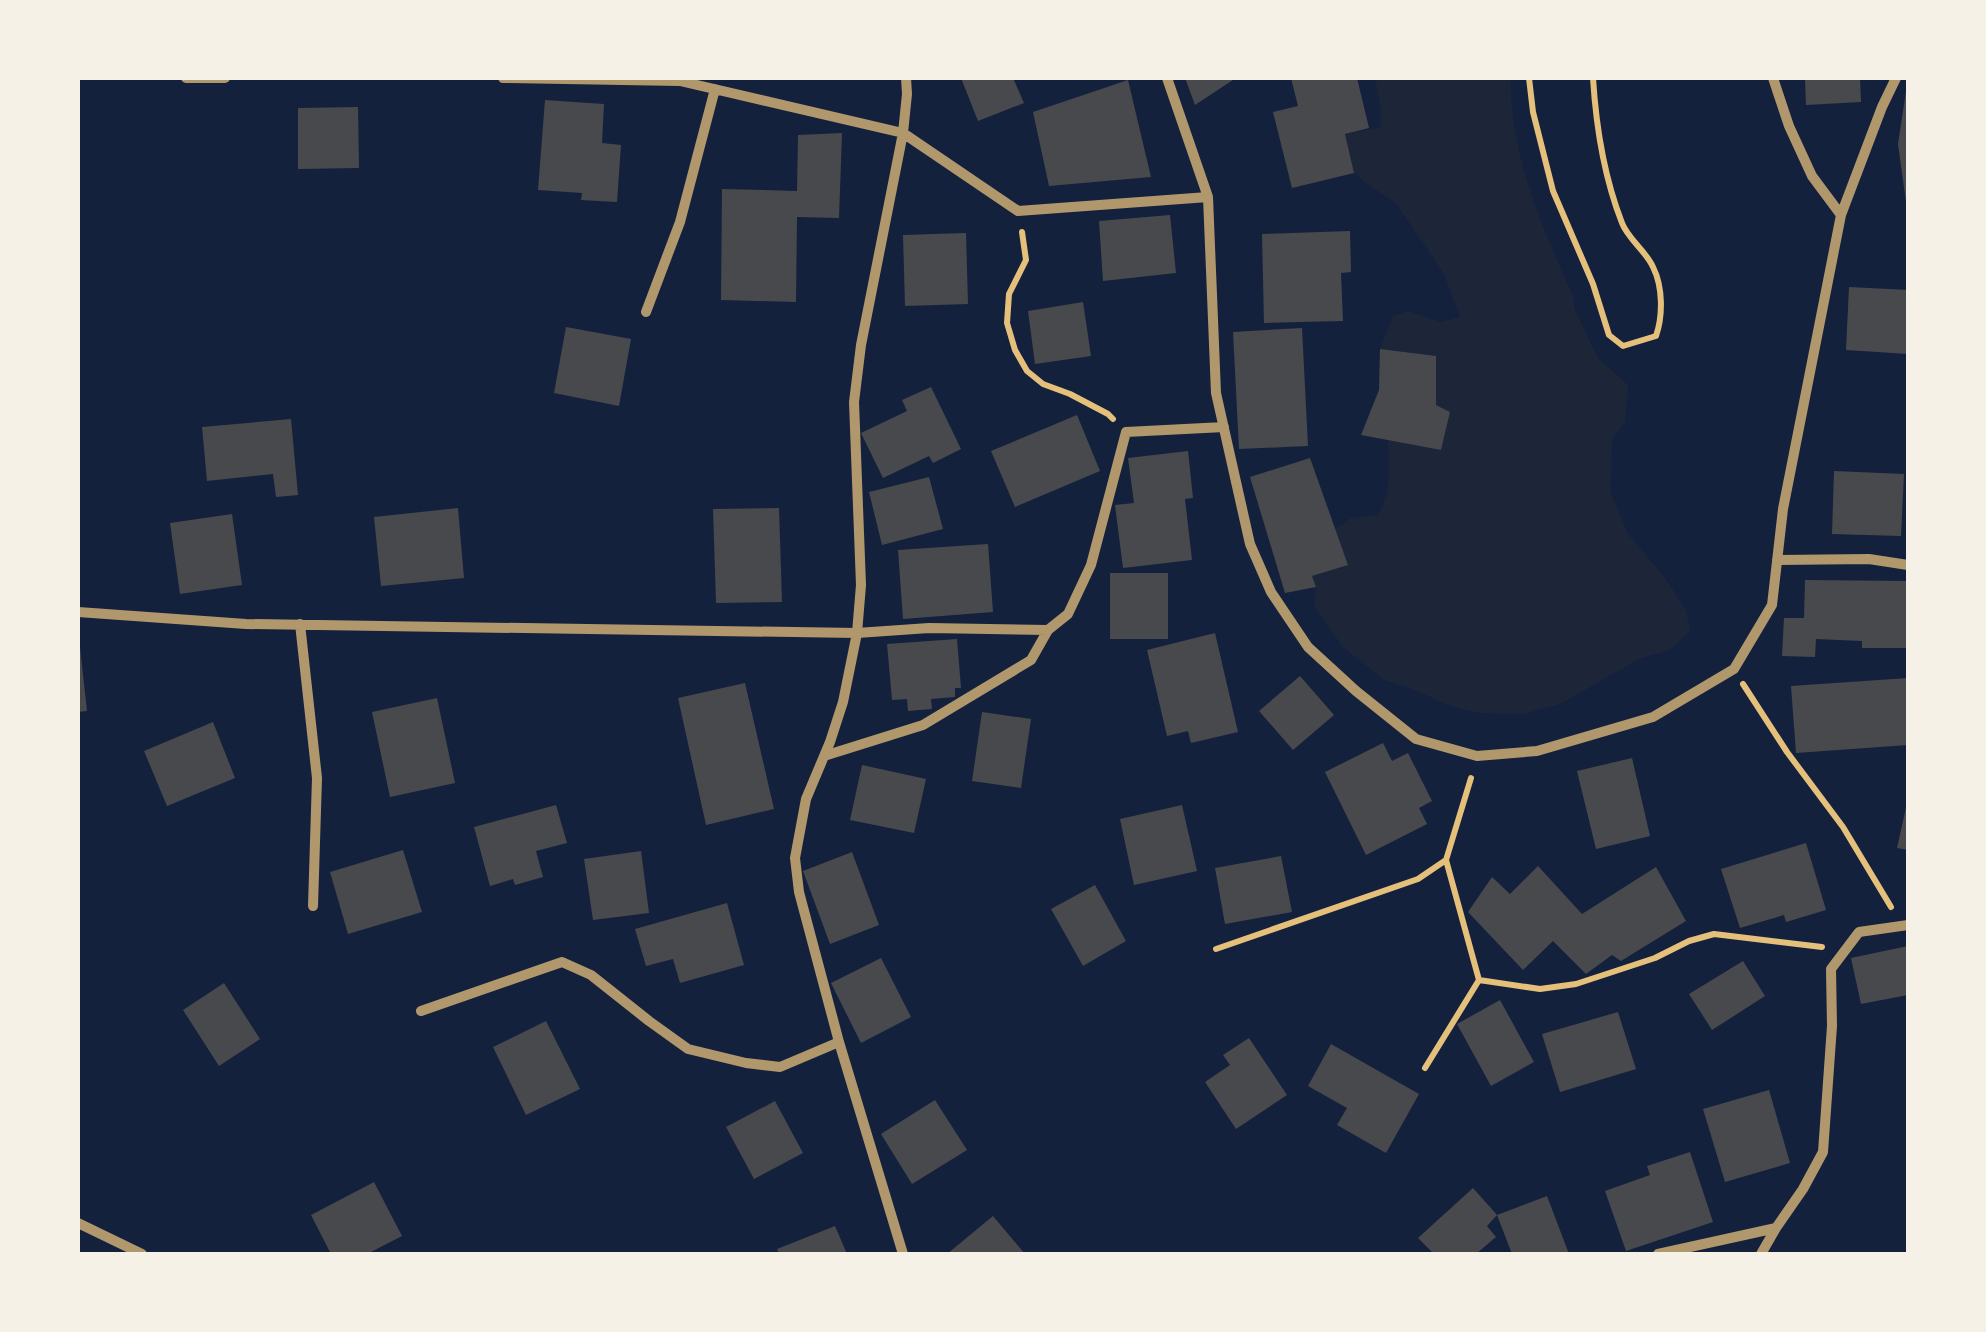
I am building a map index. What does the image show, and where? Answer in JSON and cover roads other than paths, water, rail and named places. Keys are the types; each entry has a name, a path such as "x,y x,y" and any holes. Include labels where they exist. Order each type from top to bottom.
{"street":[{"path":"186,78 225,78"},
{"path":"503,78 680,82 903,133 1018,211 1208,197"},
{"path":"902,1254 839,1042 799,892 796,858 806,799 843,702 857,634 861,585 854,402 861,345 903,133 906,78"},
{"path":"1167,78 1208,197 1216,393 1250,544 1271,592 1308,647 1416,739 1477,756 1537,751 1653,717 1734,669 1772,605 1783,509 1841,215 1896,78"},
{"path":"1774,78 1788,126 1812,176 1841,215"},
{"path":"646,312 680,222 714,89"},
{"path":"824,756 923,725 1031,660 1048,630 1068,614 1091,565 1126,432 1224,427"},
{"path":"1777,560 1869,559 1908,566"},
{"path":"78,612 246,624 857,634 929,628 1048,630"},
{"path":"300,624 316,778 313,906"},
{"path":"1761,1254 1824,1152 1832,1026 1831,968 1859,932 1905,925"},
{"path":"421,1011 562,962 591,975 688,1049 780,1067 839,1042"},
{"path":"78,1224 142,1254"},
{"path":"1658,1254 1776,1228"}]}
